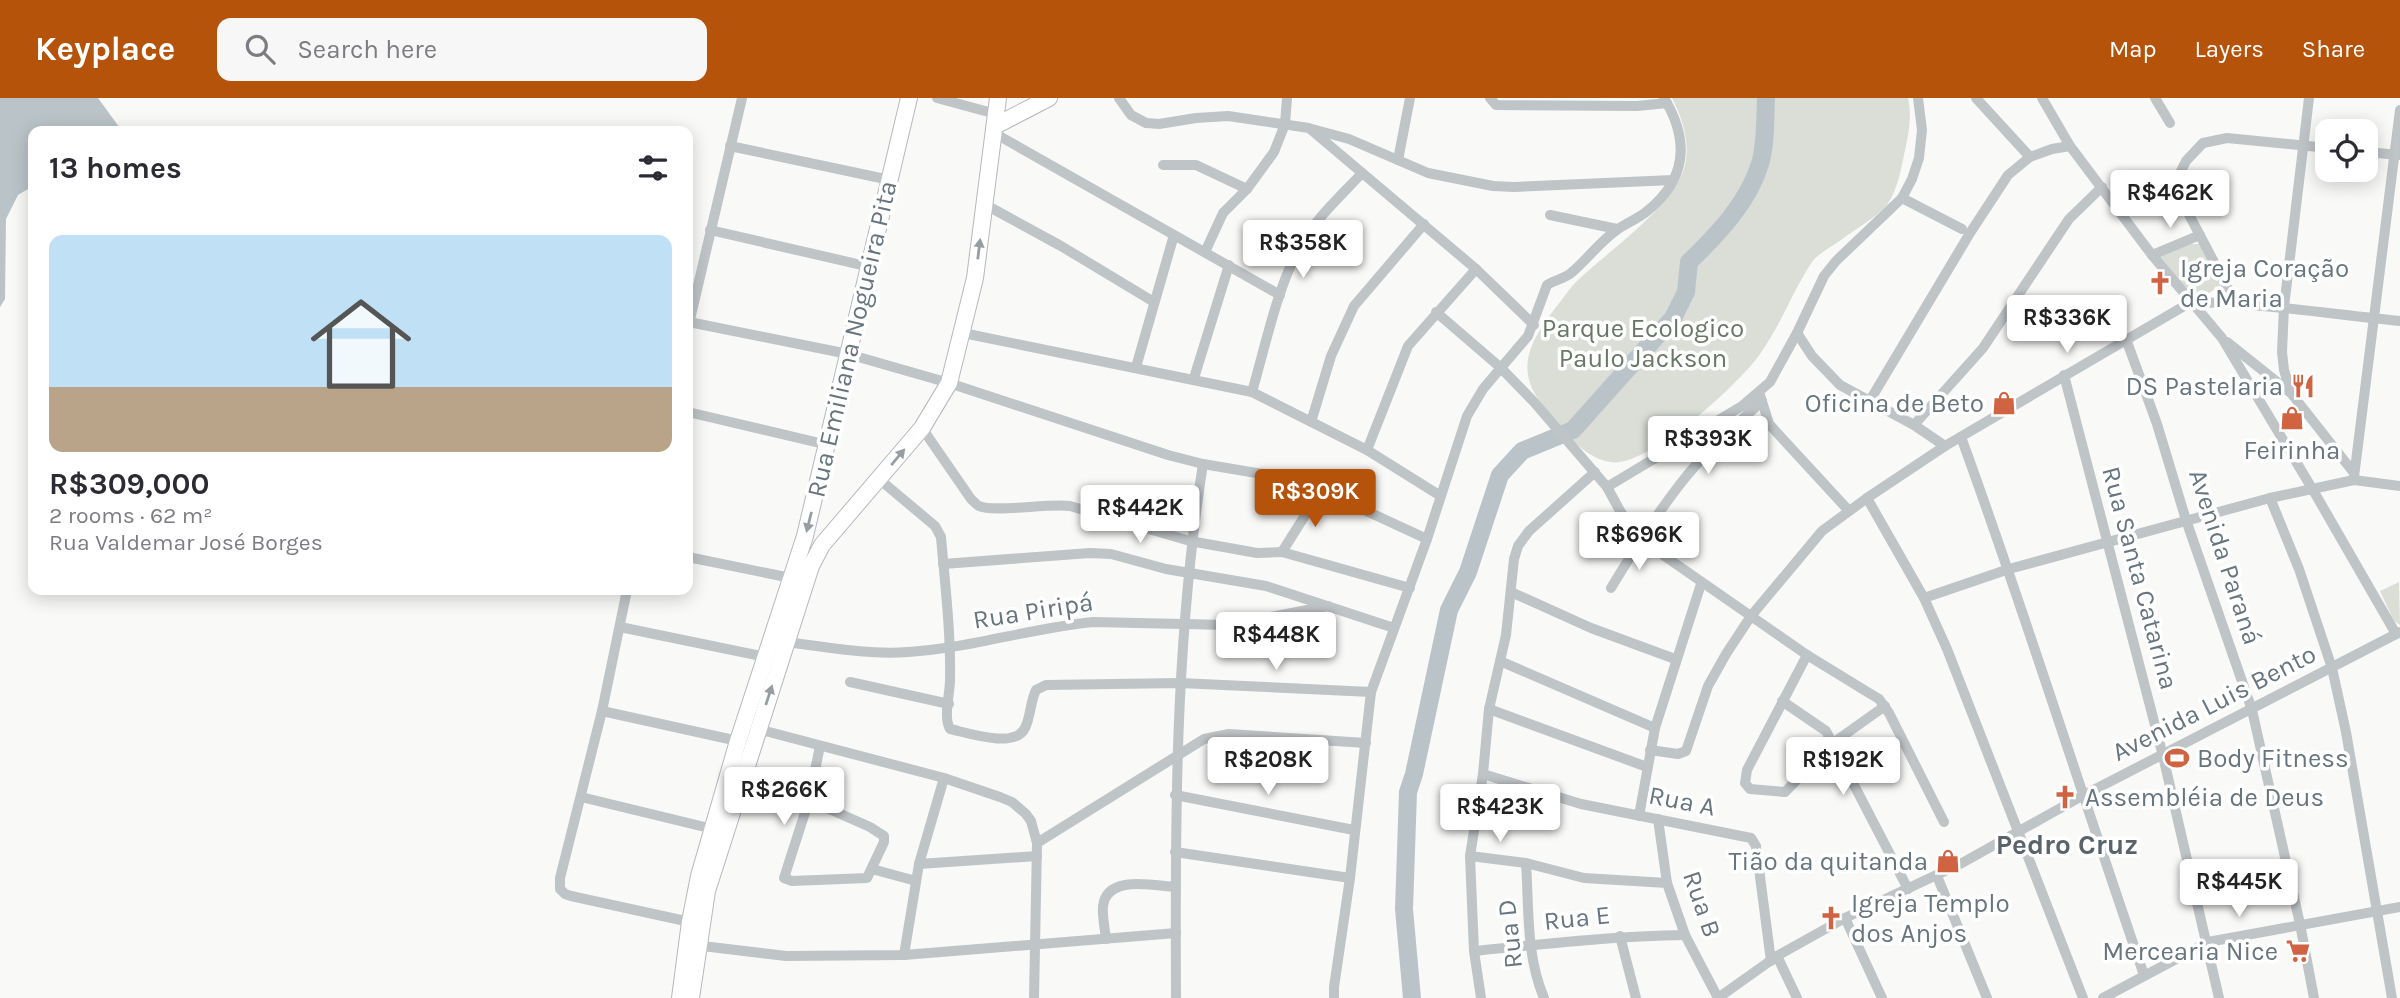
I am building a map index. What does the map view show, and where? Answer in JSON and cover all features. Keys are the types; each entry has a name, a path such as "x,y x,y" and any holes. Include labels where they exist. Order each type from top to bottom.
{"street":[{"path":"693,303 742,98"},
{"name":"Rua Emiliana Nogueira Pita","path":"799,580 805,536 909,98"},
{"path":"937,98 996,118 1174,235 1279,295"},
{"path":"996,118 1049,98"},
{"path":"1119,98 1131,115 1146,123 1228,117 1309,128 1349,139 1428,173 1493,186 1673,180"},
{"path":"1205,252 1219,219 1274,152 1285,124 1287,98"},
{"path":"1398,160 1410,98"},
{"path":"1334,998 1371,692 1427,539 1466,416 1475,400 1528,336 1547,285 1571,273 1617,229 1658,202 1673,180 1680,163 1682,142 1676,121 1665,101 1637,106 1543,102 1496,105 1490,98"},
{"path":"1611,588 1640,540 1682,482 1760,397 1778,370 1824,276 1836,261 1902,198 1919,158 1922,130 1918,98"},
{"path":"1976,98 2029,157"},
{"path":"2042,98 2070,146 2152,255 2222,338 2398,633"},
{"path":"2155,98 2170,123"},
{"path":"2291,393 2282,352 2284,307 2309,98"},
{"path":"2354,477 2373,318 2397,155 2400,110"},
{"path":"680,998 766,657 799,580 822,545 922,428 949,383 975,278 996,118"},
{"path":"1309,128 1424,223 1534,325"},
{"path":"2235,302 2185,207 2180,182 2186,161 2203,143 2227,138 2315,147"},
{"path":"730,146 890,180"},
{"path":"1869,402 1982,214 2014,168 2029,157 2070,146"},
{"path":"2378,153 2397,155"},
{"path":"1163,165 1196,165 1247,188"},
{"path":"1252,391 1279,295 1298,248 1362,173"},
{"path":"1914,425 1983,348 2069,219 2102,187"},
{"path":"1902,198 1962,229"},
{"path":"984,204 1154,302"},
{"path":"1550,215 1617,229"},
{"path":"1311,422 1331,356 1354,306 1424,223"},
{"path":"710,230 870,267"},
{"path":"1136,368 1174,235"},
{"path":"2152,255 2200,235"},
{"path":"1194,379 1228,265"},
{"path":"1367,450 1408,346 1476,269"},
{"path":"1650,750 1678,754 1686,751 1708,686 1726,654 1751,616 1811,542 1867,498 1945,446 2126,339 2191,302 2235,302 2400,321"},
{"path":"1436,312 1501,368 1608,486 1620,511 1640,540 1807,655 1855,683 1885,706 1944,822"},
{"path":"693,326 848,354 949,383 1168,455 1203,464 1286,478 1321,490 1427,539"},
{"path":"963,333 1252,391 1367,450 1440,495"},
{"path":"1797,333 1812,356 1840,384 1914,425 1945,446"},
{"path":"2222,338 2291,393 2354,477"},
{"name":"Avenida Paraná","path":"2126,339 2158,424 2186,520 2252,710 2314,998"},
{"name":"Rua Santa Catarina","path":"2064,375 2163,756 2219,998"},
{"path":"1608,486 1760,397"},
{"path":"1760,397 1767,420 1775,432 1849,511"},
{"path":"693,413 828,445"},
{"path":"922,428 971,499 979,506 1070,506 1191,541 1257,553 1282,552 1410,588"},
{"path":"1961,438 2009,569 2082,796 2144,975"},
{"path":"1177,998 1176,756 1191,541 1203,464"},
{"path":"1481,998 1474,951 1469,856 1483,774 1489,709 1500,661 1514,559 1529,531 1595,472"},
{"path":"1924,598 2009,569 2354,477 2400,486"},
{"path":"879,479 935,526 941,537 950,647 947,724 954,730 993,739 1019,736 1026,727 1034,694 1039,687 1180,683 1371,692"},
{"path":"1282,552 1321,490"},
{"path":"1867,498 1924,598 1947,649 2082,998"},
{"path":"2270,498 2299,569 2332,668 2379,911 2392,998"},
{"path":"943,564 1101,553 1266,586 1394,628"},
{"path":"693,558 799,580"},
{"path":"691,998 693,944 690,922 696,886 746,732 786,642 799,580"},
{"path":"1639,816 1655,728 1701,584"},
{"path":"1511,592 1591,628 1675,659"},
{"path":"626,595 602,711 560,878 562,891 571,896 690,922"},
{"name":"Rua Piripá","path":"786,642 883,653 989,642 1077,623 1236,625 1328,606"},
{"path":"620,627 766,657"},
{"name":"Avenida Luis Bento","path":"1718,998 1774,958 1845,918 1937,876 2018,834 2082,796 2398,633"},
{"path":"1807,655 1747,770 1745,783 1750,789 1786,792 1833,743 1885,706"},
{"path":"1500,661 1655,728"},
{"path":"850,682 949,704"},
{"path":"1782,701 1826,732 1909,889"},
{"path":"1489,709 1647,767"},
{"path":"602,711 820,746 944,778 1012,802 1031,821 1037,843 1034,998"},
{"path":"1037,843 1204,738 1228,734 1366,743"},
{"path":"809,800 884,836 884,842 865,879 785,879 809,800 820,746"},
{"name":"Rua A","path":"1483,774 1566,801 1754,839 1774,958"},
{"path":"904,955 919,864 944,778"},
{"path":"1175,795 1354,830"},
{"path":"581,797 713,829"},
{"name":"Rua B","path":"1657,819 1667,883 1685,935 1718,998"},
{"path":"1175,852 1350,878"},
{"path":"919,864 1037,856"},
{"path":"1469,856 1526,863 1584,878 1667,883"},
{"name":"Rua D","path":"1526,863 1531,946 1538,984 1544,998"},
{"path":"872,869 916,881"},
{"path":"1937,876 1987,998"},
{"path":"1106,939 1103,904 1108,893 1116,887 1176,887"},
{"path":"2103,998 2208,942 2400,907"},
{"path":"1845,918 1882,998"},
{"path":"693,944 786,956 904,955 1176,933"},
{"name":"Rua E","path":"1474,951 1620,936 1685,935"},
{"path":"1620,936 1636,998"},
{"path":"1774,958 1797,998"}],"green space":[{"name":"Parque Ecologico Paulo Jackson","path":"1672,98 1908,98 1909,131 1899,179 1887,205 1812,262 1767,343 1749,368 1713,403 1668,439 1626,461 1610,462 1588,453 1559,426 1531,385 1528,361 1530,350 1541,328 1573,285 1638,228 1667,198 1677,183 1684,169 1687,151 1680,115"},
{"path":"2187,244 2199,244 2221,285 2195,300 2158,256"},
{"path":"2399,582 2400,625 2394,621 2380,591"}],"shaded area":[{"path":"0,98 98,98 118,126 28,126 28,189 18,195 6,219 5,299 0,307"}],"waterway":[{"path":"1412,998 1404,909 1408,792 1449,610 1468,572 1500,475 1522,451 1573,430 1673,318 1686,292 1689,262 1730,218 1755,178 1763,148 1766,98"}],"place":[{"name":"Igreja Coração de Maria","path":"2160,283"},
{"name":"DS Pastelaria","path":"2303,386"},
{"name":"Oficina de Beto","path":"2004,403"},
{"name":"Feirinha","path":"2292,418"},
{"name":"Body Fitness","path":"2177,758"},
{"name":"Assembléia de Deus","path":"2065,797"},
{"name":"Tião da quitanda","path":"1948,861"},
{"name":"Igreja Templo dos Anjos","path":"1831,918"},
{"name":"Mercearia Nice","path":"2298,951"}],"district":[{"name":"Pedro Cruz","path":"2067,844"}]}
